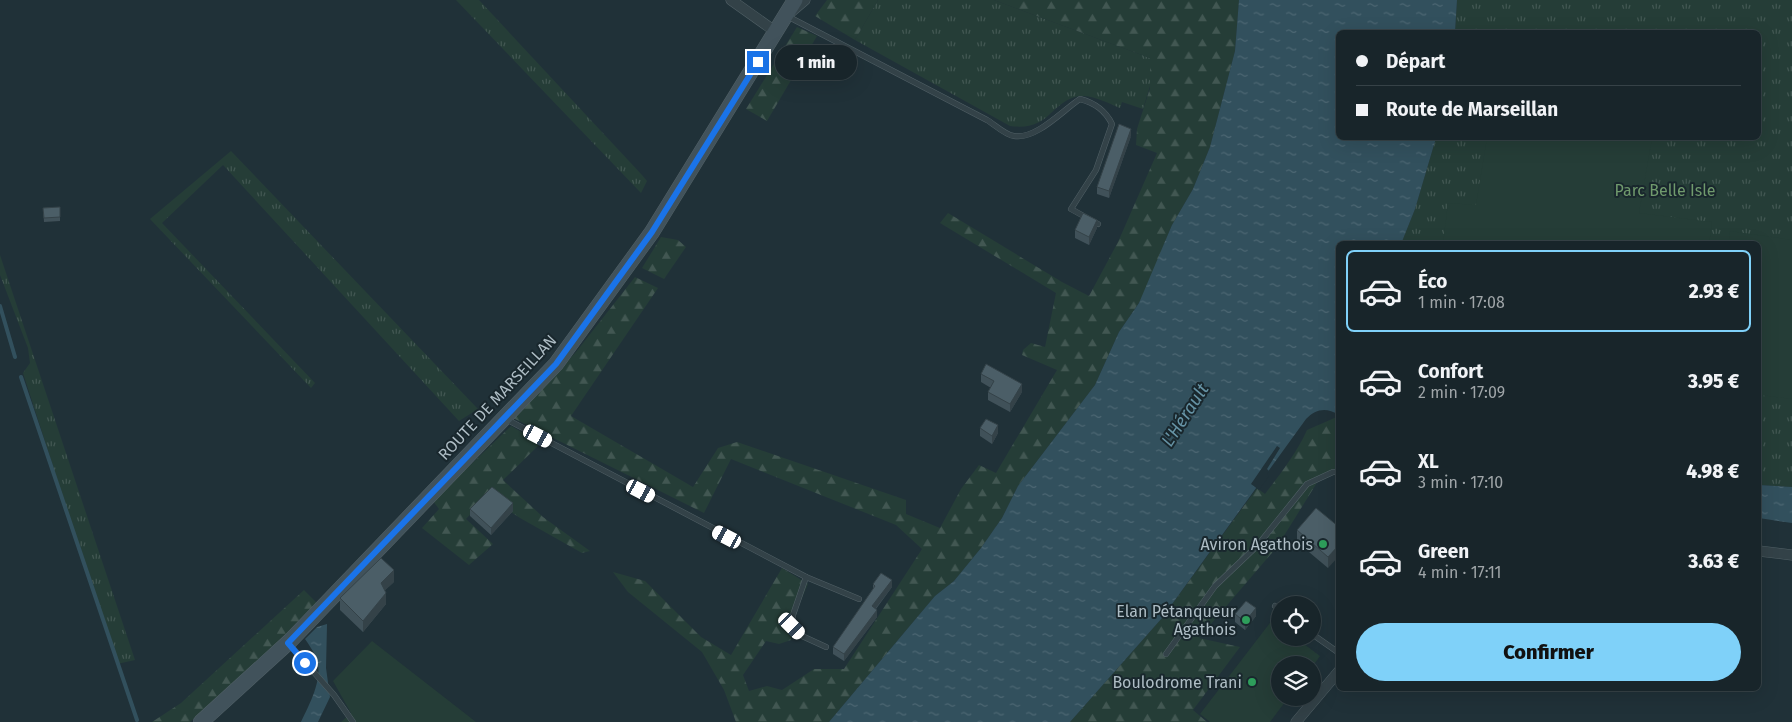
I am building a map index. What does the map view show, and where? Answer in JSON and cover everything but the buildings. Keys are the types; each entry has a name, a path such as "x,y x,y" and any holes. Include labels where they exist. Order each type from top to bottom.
{"main road":[{"name":"ROUTE DE MARSEILLAN","path":"201,722 288,643 556,364 652,232 795,0"}],"street":[{"path":"731,0 776,32"},
{"path":"786,16 805,0"},
{"path":"1761,551 1792,555"},
{"path":"1296,722 1336,674"}],"lane":[{"path":"786,16 987,120 1013,136 1027,134 1043,127 1080,99 1093,102 1107,115 1112,124 1096,170 1071,208 1098,224"},
{"path":"504,418 806,577 859,598"},
{"path":"1166,654 1215,586 1258,545 1307,484 1336,472"},
{"path":"806,577 793,615 792,626 802,636 826,647"},
{"path":"1321,640 1336,651"},
{"path":"288,643 334,695 352,722"}],"green space":[{"path":"456,0 479,0 642,175 647,181 641,193"},
{"path":"827,0 878,0 855,40 815,16"},
{"path":"878,0 994,0 1150,58 1150,86 1143,109 1122,102 1120,108 1098,99 1081,96 1066,101 1033,125 1023,127 1010,126 855,40"},
{"path":"994,0 1239,0 1235,51 1210,147 1193,189 1172,225 1143,297 1119,332 1095,385 1018,486 1002,518 954,581 935,596 829,722 736,722 724,690 702,652 628,592 613,572 645,581 701,637 731,655 782,568 808,584 797,609 791,640 779,644 766,641 743,675 749,691 767,686 782,690 814,669 844,669 922,549 896,525 731,459 704,513 513,418 576,352 635,277 658,288 571,416 693,487 718,448 737,442 906,500 906,514 940,528 961,489 979,465 996,473 1057,370 1022,355 1023,350 1031,343 1045,347 1056,293 940,223 948,213 1062,282 1089,296 1118,242 1157,153 1136,145 1137,129 1150,88 1150,58"},
{"name":"Parc Belle Isle","path":"1457,0 1792,0 1792,487 1761,485 1761,241 1402,241 1415,209 1435,140 1761,140 1761,30 1455,30"},
{"path":"797,27 817,36 767,121 746,109"},
{"path":"1487,140 1556,140 1565,142 1566,140 1652,140 1639,213 1712,222 1709,241 1443,241 1448,203 1476,205"},
{"path":"231,151 478,409 459,421 223,165 162,223 315,383 311,388 150,219"},
{"path":"1730,231 1792,240 1792,399 1761,395 1761,241 1729,241"},
{"path":"661,237 678,240 686,247 664,279 642,268"},
{"path":"0,255 135,660 117,664 23,373 30,363 28,348 0,275"},
{"path":"1336,417 1336,470 1318,481 1277,547 1199,638 1240,647 1193,710 1207,722 1070,722 1162,618 1257,488 1265,494 1293,455 1307,430"},
{"path":"511,426 541,443 503,480 543,517 590,551 582,553 520,518 487,496 466,519 493,544 469,565 422,528 439,509 433,501"},
{"path":"304,590 319,605 190,722 152,722 181,703"},
{"name":"Boulodrome Trani","path":"1271,622 1271,646 1307,646 1320,656 1271,656 1271,706 1282,706 1270,722 1210,722 1200,714"},
{"path":"372,641 476,722 341,722 351,713 333,681"}],"water":[{"name":"L'Hérault","path":"1239,0 1457,0 1455,30 1336,30 1336,140 1435,140 1415,209 1402,241 1336,241 1336,414 1321,410 1306,419 1162,618 1070,722 829,722 935,596 954,581 981,548 1002,518 1018,486 1095,385 1119,332 1139,303 1172,225 1193,189 1210,147 1235,51"},
{"path":"1761,485 1792,487 1792,523 1761,518"},
{"path":"327,624 326,668 330,697 318,722 301,722 317,684 318,676 316,657 305,639 317,627"}],"pier":[{"path":"1277,446 1280,448 1267,469 1269,476 1259,490 1251,484"}],"waterway":[{"path":"0,306 15,357"},
{"path":"21,377 137,720"}],"place":[{"name":"Aviron Agathois","path":"1323,544"},
{"name":"Elan Pétanqueur Agathois","path":"1246,620"},
{"name":"Boulodrome Trani","path":"1252,682"}],"route":[{"path":"305,663 288,643 556,364 652,232 758,62"}]}
